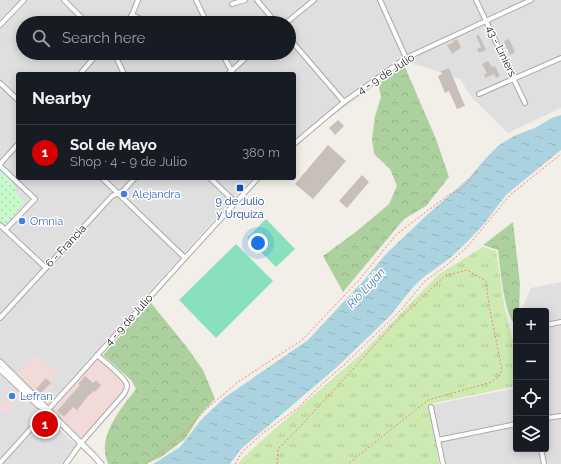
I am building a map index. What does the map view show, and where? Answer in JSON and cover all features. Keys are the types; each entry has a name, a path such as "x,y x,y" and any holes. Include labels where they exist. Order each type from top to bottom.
{"street":[{"path":"0,25 24,0"},
{"path":"64,0 80,16"},
{"path":"132,15 138,0"},
{"path":"196,0 204,16"},
{"path":"232,4 245,0"},
{"path":"257,0 270,16"},
{"path":"295,16 314,0"},
{"path":"380,0 406,58"},
{"name":"43 - Liniers","path":"476,0 525,103"},
{"name":"4 - 9 de Julio","path":"296,142 344,102 406,58 531,0"},
{"path":"296,46 344,102"},
{"path":"479,94 561,58"},
{"path":"82,72 92,60"},
{"path":"117,60 123,72"},
{"path":"224,60 230,72"},
{"path":"232,72 244,60"},
{"path":"0,83 16,98"},
{"path":"5,230 34,199 0,165 16,146"},
{"path":"104,180 185,258"},
{"name":"6 - Francia","path":"0,318 112,196 123,191 133,180"},
{"path":"212,180 236,203"},
{"name":"4 - 9 de Julio","path":"0,463 256,180"},
{"path":"0,225 46,268"},
{"path":"549,324 561,322"},
{"path":"66,464 81,443 124,394 127,385 123,378 97,355"},
{"path":"0,362 41,402 47,411"},
{"path":"0,369 81,443 100,464"},
{"path":"431,407 443,464"},
{"path":"549,418 561,416"},
{"path":"438,440 513,425"},
{"path":"542,452 544,464"}],"path":[{"path":"235,464 242,452 263,433 298,408 401,310 425,281 446,266 468,246 510,195 561,155"},
{"path":"146,464 185,432 205,410 238,382 302,340 359,280 396,235 448,195 462,189 477,171"},
{"path":"277,464 278,449 394,324 445,276 467,270 486,282 489,306 502,370 498,377 492,382 428,400 348,464"}],"shaded area":[{"path":"0,0 561,0 561,108 508,133 472,98 460,79 409,62 296,142 296,72 16,72 16,180 250,180 48,405 0,360"},
{"path":"561,282 561,464 441,464 431,405 513,389 513,452 549,452 549,308 522,308 531,288"},
{"path":"37,354 58,374 49,382 54,387 48,394 49,399 52,401 48,405 16,376"},
{"path":"97,360 103,361 126,384 124,391 83,440 53,410 54,406"},
{"path":"0,374 76,445 77,447 65,464 0,464"},
{"path":"16,389 23,396 5,414 0,409 0,405"}],"green space":[{"path":"398,67 405,67 436,139 449,177 426,206 404,219 343,292 323,256 357,231 389,204 397,186 390,169 374,154 372,139 375,116 381,97 379,88 384,78"},
{"path":"0,171 15,185 16,193 25,202 5,225 0,220"},
{"path":"266,219 295,249 276,267 247,238"},
{"path":"513,222 520,284 519,308 513,308 513,321 505,300 498,250 483,245"},
{"path":"236,244 273,281 216,338 179,300"},
{"path":"483,247 496,251 505,309 513,342 513,387 429,404 439,464 238,464 261,441 361,354 439,274"},
{"path":"151,303 186,346 203,370 215,399 200,415 185,439 161,457 146,464 108,464 105,452 107,435 115,418 136,389 131,380 103,355"}],"water":[{"name":"Río Luján","path":"561,115 561,150 506,195 484,224 469,240 450,258 414,286 389,317 338,366 241,449 230,464 153,464 180,447 201,420 224,398 308,340 365,279 386,254 470,177 499,145 514,136 535,128 552,118"}],"building":[{"path":"479,35 486,50 479,53 477,49 481,47 476,36"},
{"path":"457,39 461,48 452,54 447,45"},
{"path":"509,39 515,52 510,55 504,41"},
{"path":"488,61 492,67 495,66 500,76 496,78 494,74 485,78 484,75 487,73 482,64"},
{"path":"449,68 465,106 457,109 449,91 445,93 438,76 442,74 441,71"},
{"path":"338,120 344,126 335,135 329,128"},
{"path":"328,145 346,161 313,199 295,184"},
{"path":"362,175 369,182 347,208 339,201"},
{"path":"85,376 93,383 96,380 101,385 95,392 94,391 89,395 77,410 73,407 64,417 57,411 80,385 78,384"},
{"path":"46,378 51,383 41,393 36,389"}],"place":[{"name":"9 de Julio y Urquiza","path":"240,188"},
{"name":"Alejandra","path":"124,194"},
{"name":"Omnia","path":"22,221"},
{"name":"Lefran","path":"12,396"},
{"name":"Sol de Mayo","path":"45,424"}]}
